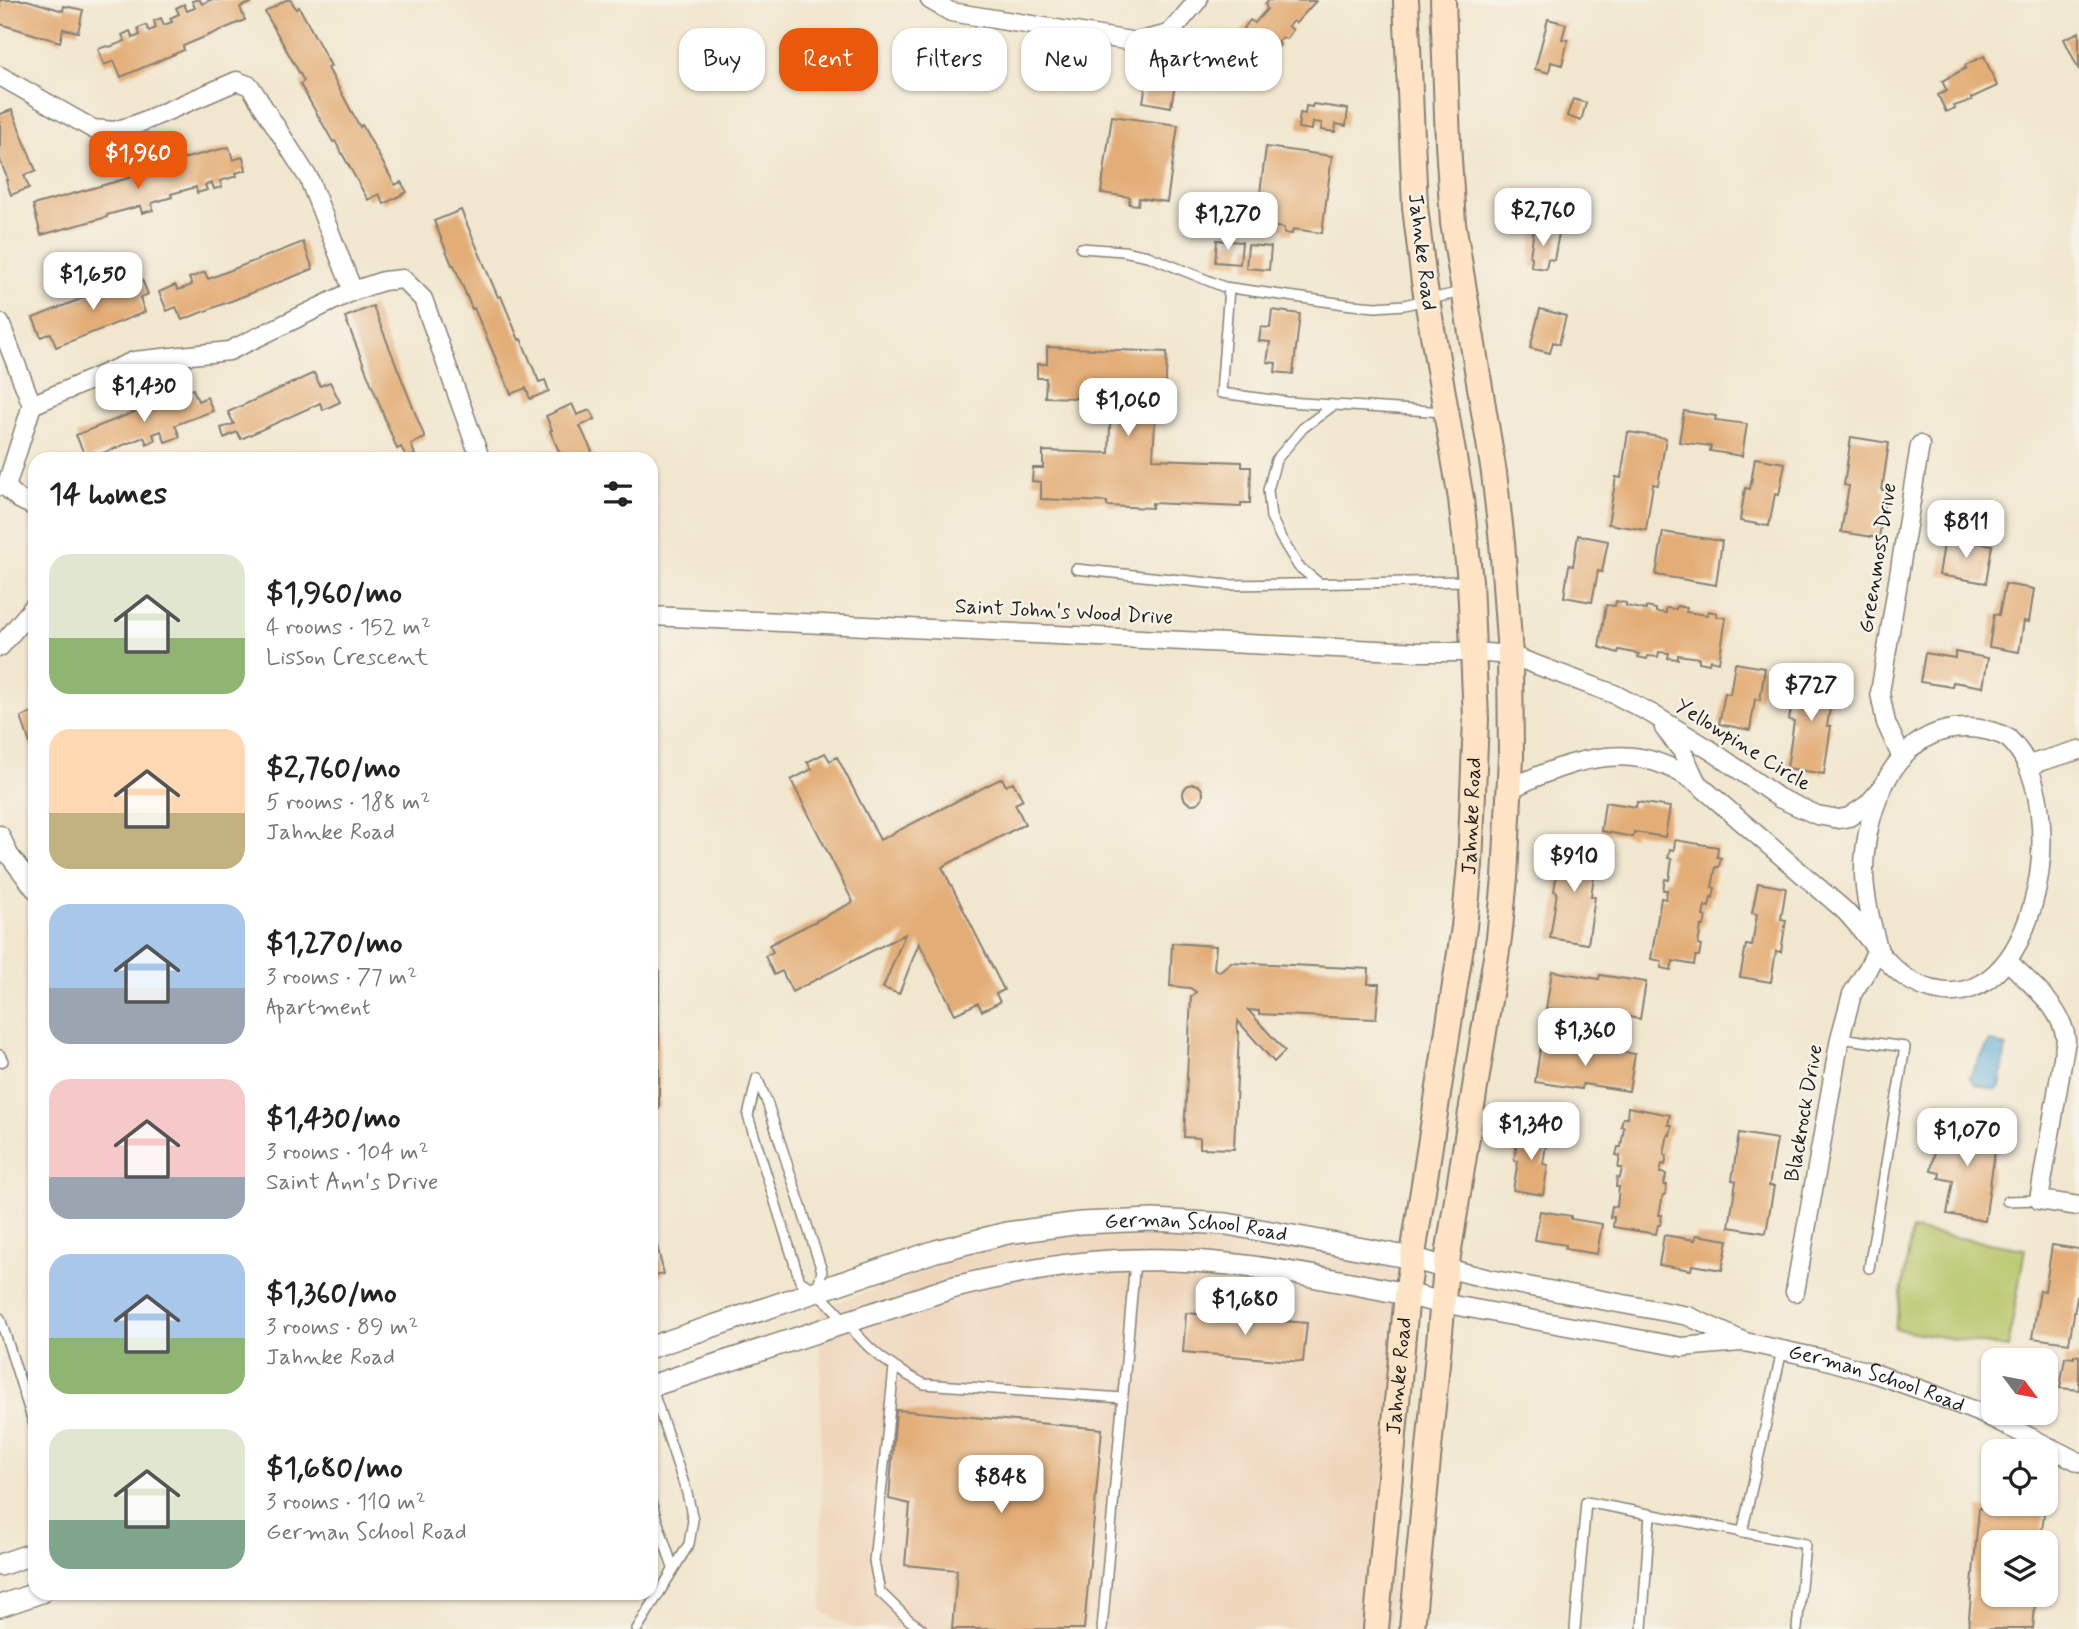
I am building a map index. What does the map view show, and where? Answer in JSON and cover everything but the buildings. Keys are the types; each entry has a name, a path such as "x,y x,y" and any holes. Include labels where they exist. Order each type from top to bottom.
{"main road":[{"name":"Jahnke Road","path":"1376,1629 1407,1293 1468,890 1476,719 1470,581 1461,499 1427,300 1415,206 1406,0"},
{"name":"Jahnke Road","path":"1412,1629 1446,1268 1498,949 1510,790 1510,655 1502,542 1494,473 1453,223 1443,0"}],"street":[{"path":"930,0 951,12 1138,42 1169,34 1198,0"},
{"path":"0,76 93,129 114,131 137,124 237,81 250,86 309,179 353,291"},
{"path":"32,405 134,361 229,352 353,291 383,281 403,279 423,299 478,452"},
{"path":"0,323 32,405 3,486 28,504"},
{"name":"Greenmoss Drive","path":"1902,758 1886,723 1880,693 1920,445"},
{"path":"0,647 28,613"},
{"name":"Saint John's Wood Drive","path":"658,616 1420,652 1474,652"},
{"name":"Yellowpine Circle","path":"1474,652 1510,655 1614,694 1712,751 1779,799 1817,815 1839,819 1849,817 1867,806 1902,758 1924,738 1957,728 1973,728 1999,734 2035,763 2048,788 2057,834 2056,863 2038,923 2011,964 1981,985 1955,991 1940,990 1902,975 1843,910 1697,783 1662,764 1636,757 1608,755 1552,770 1510,790"},
{"name":"Yellowpine Circle","path":"1652,714 1682,751 1697,783"},
{"path":"2035,763 2079,750"},
{"name":"Yellowpine Circle","path":"1878,948 1868,909 1864,863 1872,817 1882,788"},
{"path":"0,835 9,855 28,880"},
{"name":"Blackrock Drive","path":"1795,1292 1840,1038 1852,994 1878,948"},
{"path":"2011,964 2056,1011 2065,1027 2066,1040 2039,1200 2079,1206"},
{"name":"German School Road","path":"658,1345 936,1251 995,1236 1056,1225 1117,1220 1227,1224 1412,1258 1489,1279 1688,1316 1745,1342 1876,1374 1930,1393 1990,1418 2079,1462"},
{"name":"German School Road","path":"658,1384 951,1288 994,1277 1066,1265 1135,1260 1240,1265 1407,1293 1442,1303 1682,1347 1745,1342"},
{"path":"0,1564 28,1555"},
{"path":"0,1606 28,1596"}],"lane":[{"path":"1081,248 1148,256 1229,288 1376,307 1404,305 1463,292"},
{"path":"1229,288 1222,393 1287,402 1446,412"},
{"path":"1320,584 1298,566 1281,538 1270,517 1268,490 1276,460 1303,428 1334,405"},
{"path":"1076,569 1228,585 1470,581"},
{"path":"1840,1038 1905,1047 1869,1268"},
{"path":"0,1055 3,1061 0,1062"},
{"path":"816,1290 822,1271 757,1078 748,1116 800,1281 816,1290 870,1348 900,1373 923,1384 1123,1398"},
{"path":"2007,1201 2039,1200"},
{"path":"1102,1629 1135,1260"},
{"path":"0,1318 28,1406"},
{"path":"1742,1533 1782,1350"},
{"path":"894,1368 874,1560 880,1592 922,1629"},
{"path":"658,1407 687,1493 693,1520 689,1544 658,1594"},
{"path":"1575,1629 1586,1502 1805,1544 1797,1629"},
{"path":"1642,1629 1650,1515"},
{"path":"658,1523 673,1569"},
{"path":"637,1629 654,1600"}],"shaded area":[{"path":"1177,1217 1426,1256 1409,1327 1389,1629 853,1629 822,1611 820,1309 1049,1226"}],"green space":[{"path":"1912,1230 2025,1249 2008,1348 1895,1329"}],"water":[{"path":"1990,1041 2006,1047 2000,1087 1996,1090 1975,1084 1969,1077"}]}
